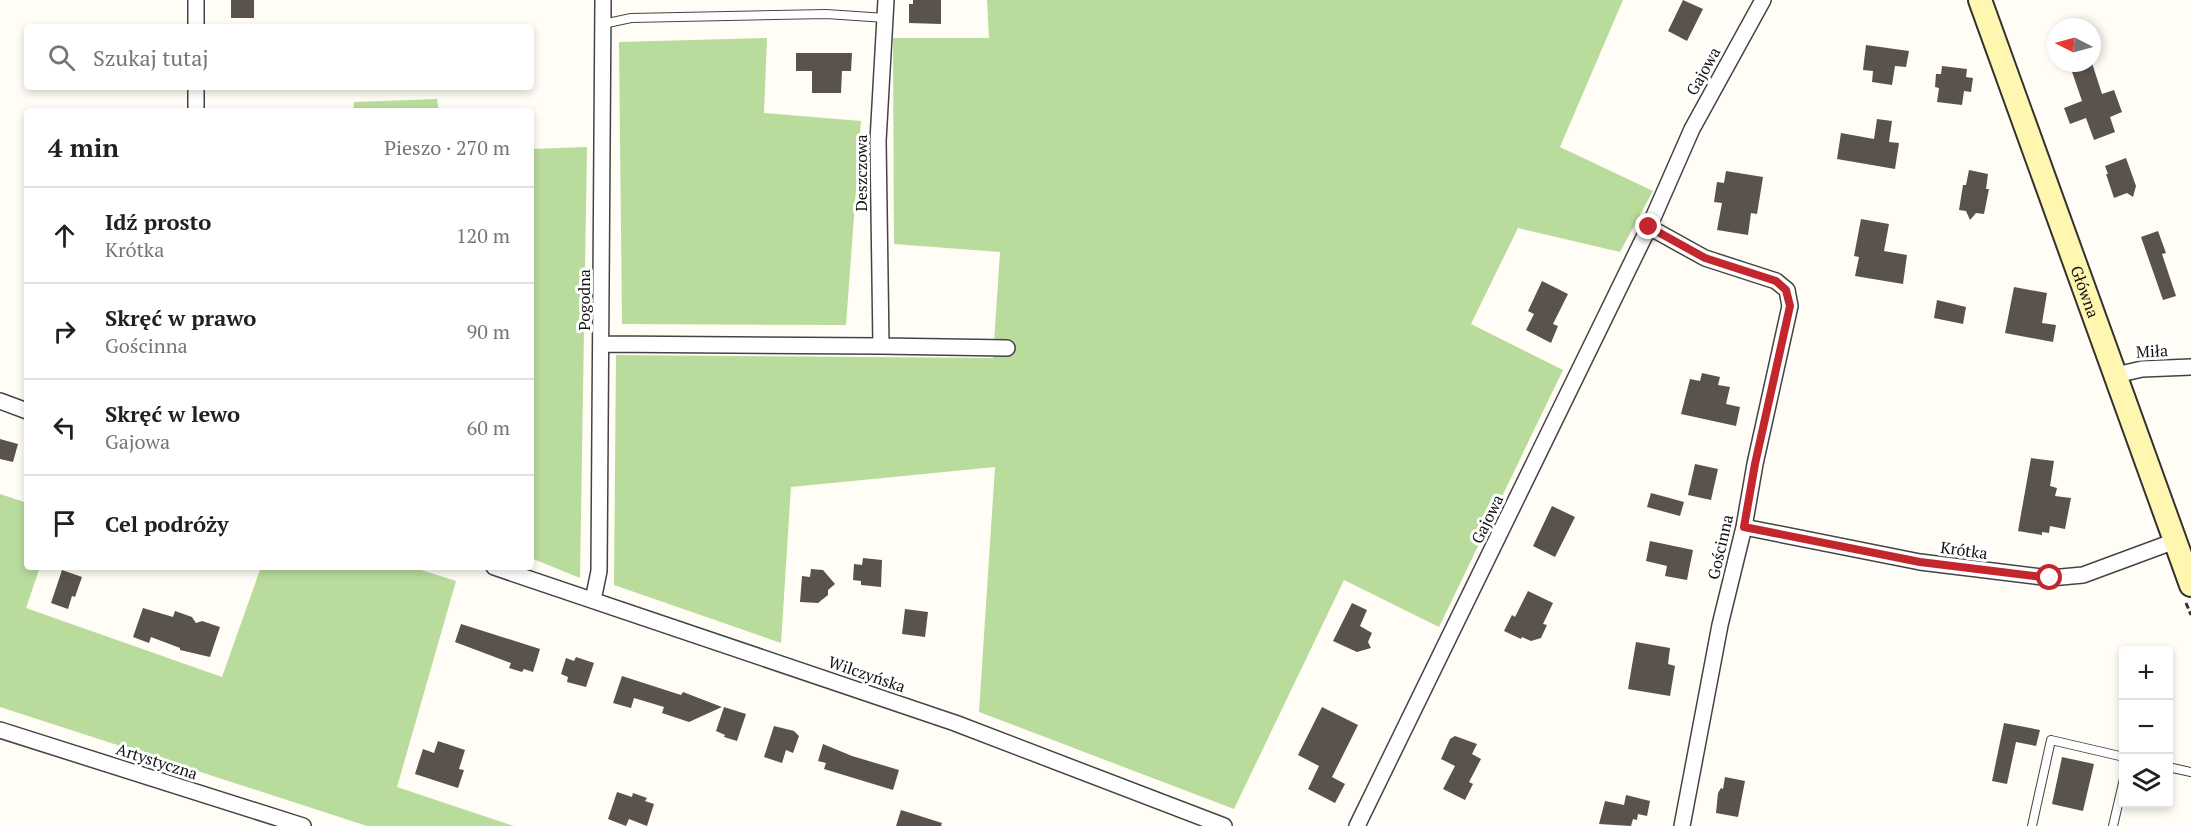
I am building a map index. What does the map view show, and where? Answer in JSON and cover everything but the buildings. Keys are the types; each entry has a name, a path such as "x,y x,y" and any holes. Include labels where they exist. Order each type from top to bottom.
{"street":[{"path":"196,0 196,24"},
{"name":"Pogodna","path":"593,600 600,572 603,0"},
{"name":"Deszczowa","path":"881,346 878,141 886,0"},
{"name":"Gajowa","path":"1358,826 1649,227 1692,129 1763,0"},
{"name":"Główna","path":"1980,0 2191,585"},
{"path":"196,90 196,108"},
{"name":"Gościnna","path":"1649,227 1705,258 1776,281 1786,290 1790,306 1755,464 1744,527 1720,625 1682,826"},
{"path":"602,344 1007,348"},
{"name":"Miła","path":"2115,375 2142,369 2191,368"},
{"path":"0,402 24,410"},
{"name":"Krótka","path":"1744,527 1920,562 2050,578 2083,575 2175,541"},
{"name":"Wilczyńska","path":"503,570 955,723 1224,826"},
{"name":"Artystyczna","path":"0,730 303,826"}],"lane":[{"path":"603,24 631,18 826,14 886,18"},
{"path":"2032,826 2051,740 2119,756"},
{"path":"2173,768 2191,772"},
{"path":"2113,826 2119,800"}],"green space":[{"path":"987,0 1623,0 1560,147 1653,191 1620,252 1518,228 1471,324 1563,370 1439,627 1344,580 1234,809 979,712 995,467 791,487 781,643 614,585 616,355 993,358 1000,252 894,244 893,38 989,38"},
{"path":"767,38 764,113 861,121 846,325 622,324 619,42"},
{"path":"437,99 438,108 353,108 354,102"},
{"path":"587,147 580,578 534,559 534,149"},
{"path":"0,494 24,502 24,570 39,570 26,608 222,677 260,570 421,570 456,581 397,787 514,826 367,826 0,707"}],"route":[{"path":"1649,227 1705,258 1776,281 1786,290 1790,306 1755,464 1744,527 1920,562 2050,578"}]}
